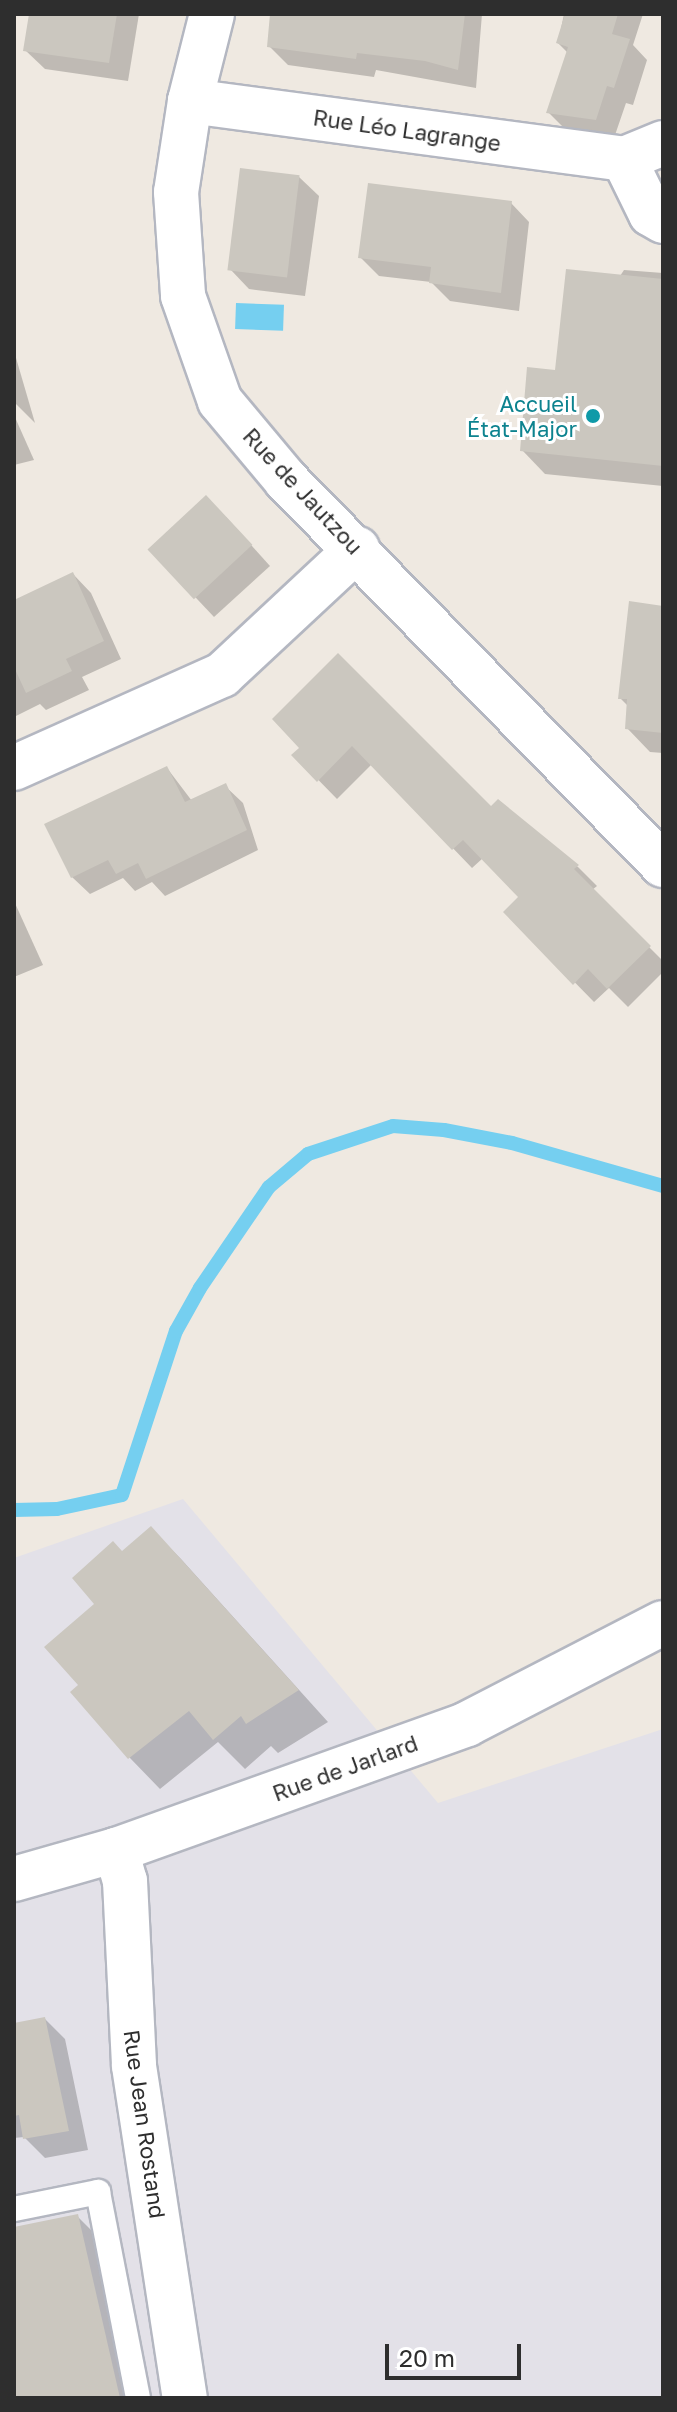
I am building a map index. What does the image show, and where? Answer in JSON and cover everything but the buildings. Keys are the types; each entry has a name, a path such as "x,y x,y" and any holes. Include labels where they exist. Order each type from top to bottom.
{"street":[{"name":"Rue de Jautzou","path":"212,14 190,101 176,192 183,296 220,401 286,480 357,549 663,865"},
{"name":"Rue Léo Lagrange","path":"190,101 624,159 663,143"},
{"path":"624,159 651,214 663,221"},
{"path":"14,768 222,675 357,549"},
{"name":"Rue de Jarlard","path":"14,1879 116,1850 467,1724 663,1623"},
{"name":"Rue Jean Rostand","path":"116,1850 125,1881 134,2066 185,2398"}],"lane":[{"path":"14,2209 98,2192 138,2398"}],"shaded area":[{"path":"183,1499 438,1803 663,1729 663,2398 14,2398 14,1558"}],"water":[{"path":"236,303 284,305 283,331 235,329"}],"waterway":[{"path":"14,1510 57,1509 122,1495 176,1331 200,1288 269,1187 308,1154 393,1126 444,1130 512,1143 663,1186"}],"place":[{"name":"Accueil État-Major","path":"593,416"}]}
